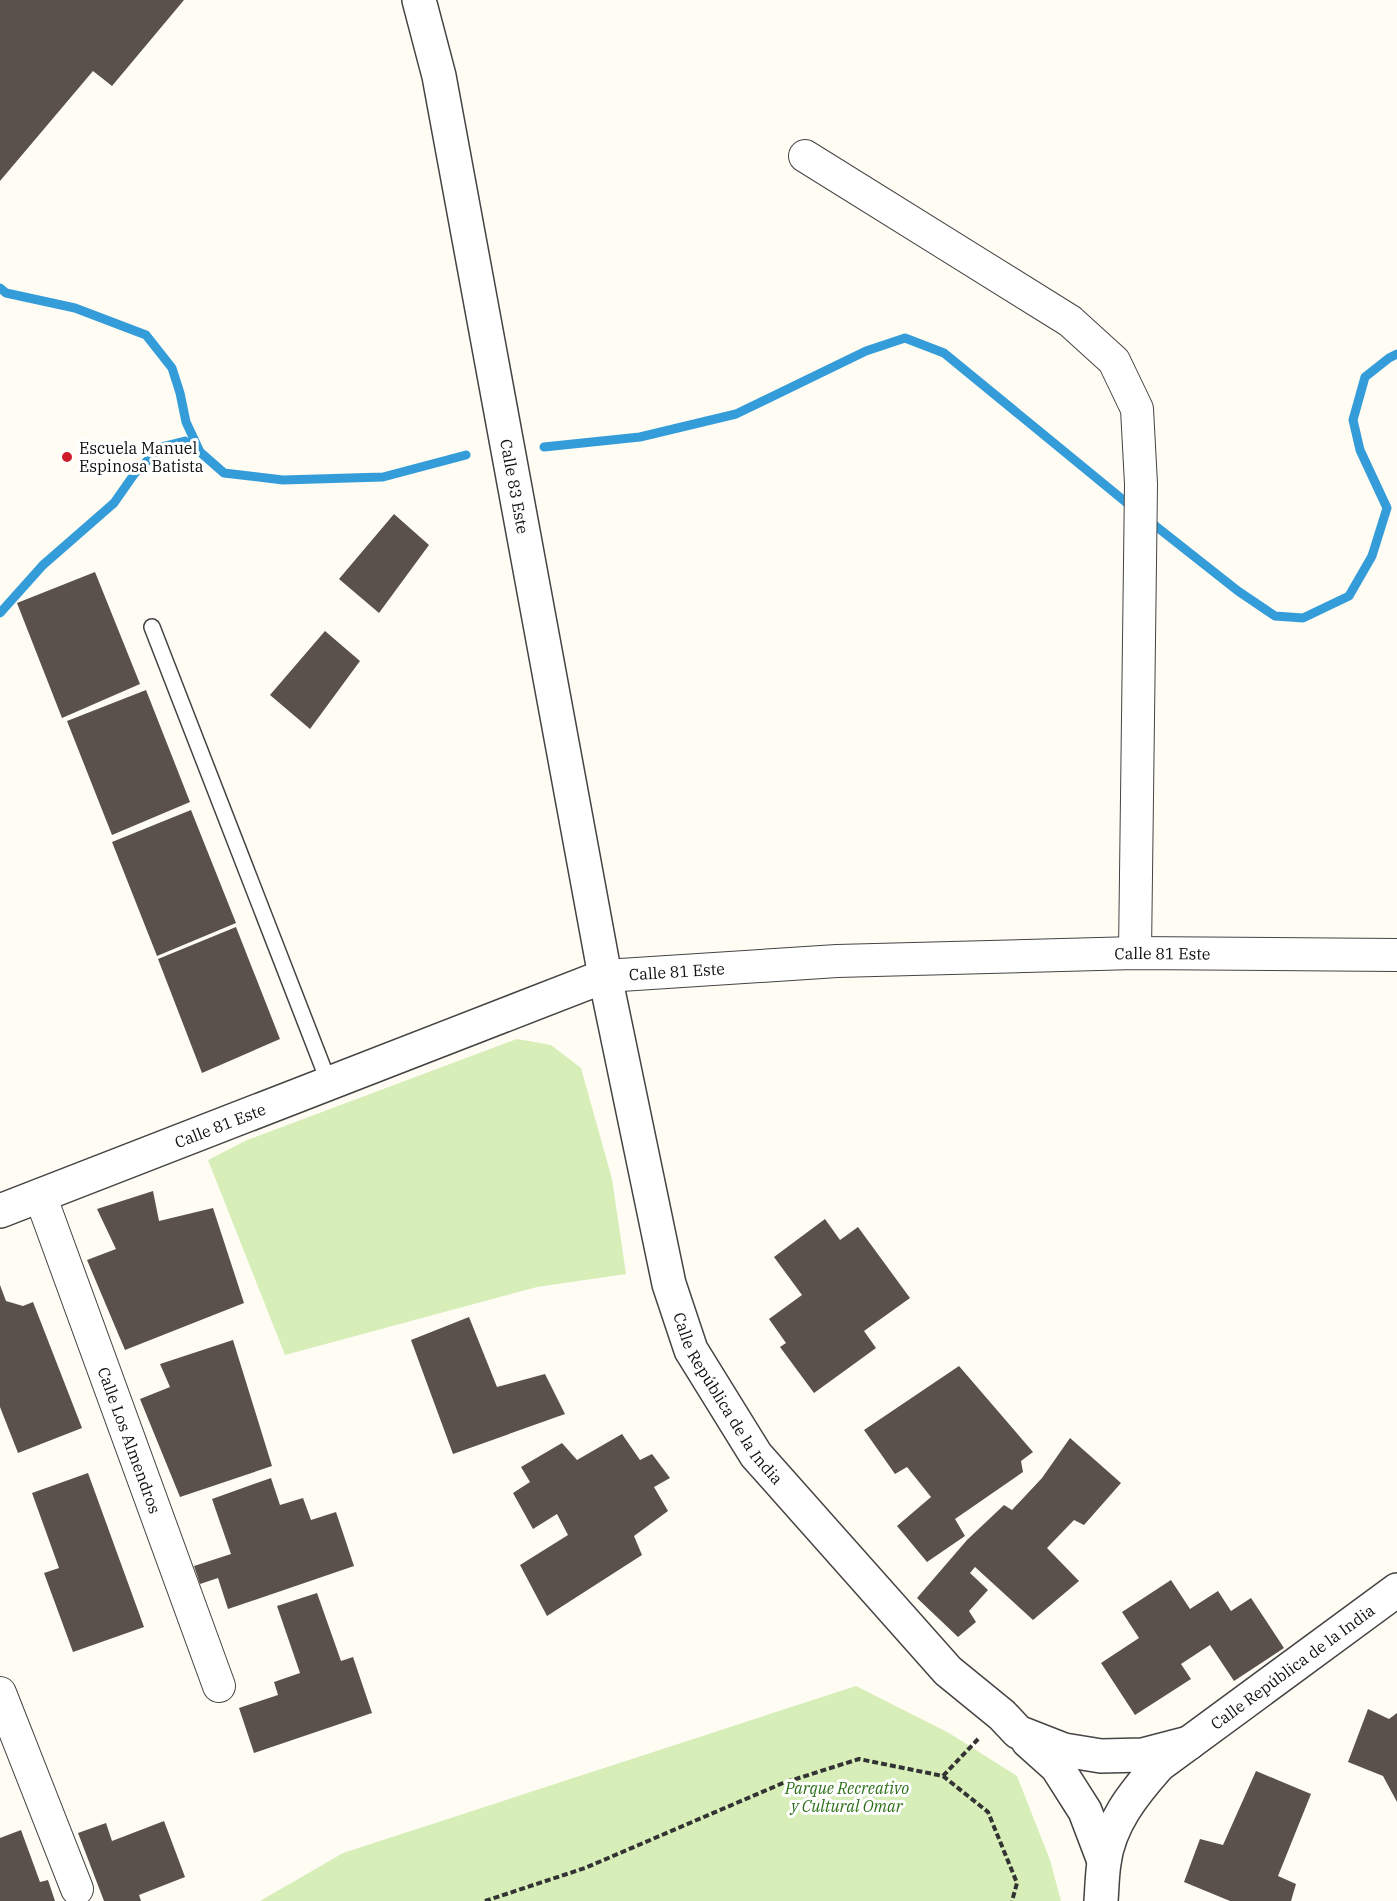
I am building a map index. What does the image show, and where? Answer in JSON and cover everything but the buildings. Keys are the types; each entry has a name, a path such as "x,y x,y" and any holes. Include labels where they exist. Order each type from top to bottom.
{"street":[{"name":"Calle 83 Este","path":"419,0 439,76 605,976"},
{"path":"805,156 1070,321 1114,361 1137,409 1141,483 1135,953"},
{"name":"Calle 81 Este","path":"0,1211 605,976 837,961 1135,953 1397,955"},
{"name":"Calle República de la India","path":"605,976 669,1284 691,1350 756,1455 948,1671 1010,1723 1057,1767 1085,1811 1104,1861"},
{"name":"Calle Los Almendros","path":"40,1195 219,1686"},
{"name":"Calle República de la India","path":"1101,1901 1104,1861 1115,1826 1134,1793 1159,1766 1397,1590"},
{"path":"0,1693 76,1889"},
{"name":"Calle República de la India","path":"1010,1723 1064,1750 1101,1756 1143,1755 1189,1743"}],"lane":[{"path":"152,627 329,1083"}],"path":[{"path":"943,1776 1010,1723"},
{"path":"485,1901 585,1868 783,1783 859,1759 943,1776 988,1812 1017,1883 1011,1901"}],"green space":[{"path":"517,1039 551,1045 581,1068 612,1179 626,1274 537,1287 285,1355 208,1160 247,1140"},
{"name":"Parque Recreativo y Cultural Omar","path":"856,1686 949,1733 1017,1776 1050,1860 1061,1901 260,1901 343,1853"}],"waterway":[{"path":"0,288 6,293 75,308 146,335 172,368 186,422 200,452 224,473 283,480 383,477 466,455"},
{"path":"544,447 640,437 736,414 866,351 905,338 944,353 1133,508"},
{"path":"1148,520 1238,591 1275,616 1303,618 1349,596 1372,556 1387,508 1360,450 1353,420 1365,377 1397,354"},
{"path":"0,613 43,565 114,503 135,473 161,447 185,441 198,451"}],"place":[{"name":"Escuela Manuel Espinosa Batista","path":"67,457"}]}
